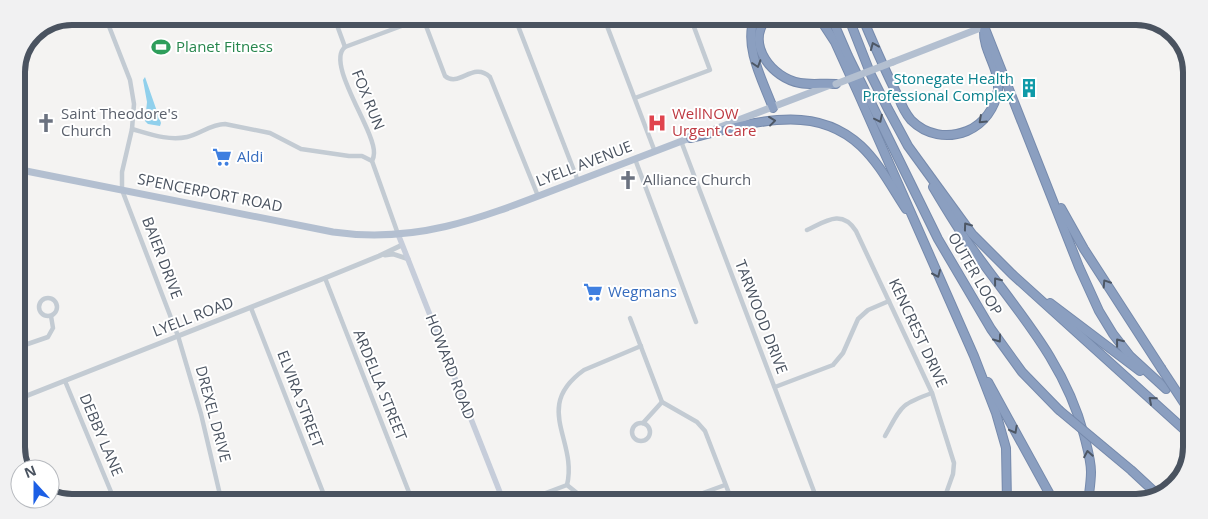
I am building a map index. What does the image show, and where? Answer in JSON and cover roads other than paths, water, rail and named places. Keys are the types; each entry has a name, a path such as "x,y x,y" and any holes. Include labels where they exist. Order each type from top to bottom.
{"highway":[{"path":"753,25 751,34 753,52 773,108"},
{"path":"762,25 759,41 764,57 774,70 790,80 802,83 836,84"},
{"path":"824,25 835,42 974,356 996,413 1006,448 1007,494"},
{"name":"OUTER LOOP","path":"835,25 938,239 991,329 1022,372 1059,410 1153,490"},
{"name":"OUTER LOOP","path":"851,25 874,80 908,146 972,234 1012,274 1183,428"},
{"path":"866,25 908,116 925,130 948,136 960,133 981,122 990,112 996,99 997,80 984,41 983,25"},
{"path":"984,25 1079,267 1099,311 1113,334 1130,356 1166,389"},
{"path":"835,42 836,28"},
{"path":"690,138 768,121 801,119 823,123 844,133 862,147 875,162 919,229"},
{"path":"908,146 958,229 1032,328 1052,358 1068,389 1080,421 1091,471 1089,494"},
{"path":"1044,177 1071,228 1183,401"},
{"path":"1012,274 1183,400"},
{"path":"974,356 1050,494"}],"main road":[{"name":"LYELL AVENUE","path":"398,234 468,222 893,62 978,25"},
{"name":"SPENCERPORT ROAD","path":"25,171 333,232 364,235 398,234"},
{"name":"HOWARD ROAD","path":"398,234 501,494"}],"street":[{"path":"108,25 132,88 134,114 124,157 122,190"},
{"path":"337,25 345,47 400,25"},
{"path":"426,25 445,76 453,80 478,71 490,77 538,196"},
{"path":"518,25 578,181"},
{"path":"607,25 655,152"},
{"path":"635,98 710,70 693,25"},
{"name":"FOX RUN","path":"345,47 339,60 372,142 374,154 372,161 398,234"},
{"path":"132,129 170,139 187,136 219,124 225,124 270,133 301,149 362,156 372,161"},
{"name":"TARWOOD DRIVE","path":"682,141 815,494"},
{"path":"635,159 696,322"},
{"name":"BAIER DRIVE","path":"122,190 178,336"},
{"name":"KENCREST DRIVE","path":"807,230 830,219 837,218 852,224 932,392 954,463 953,474 946,494"},
{"name":"LYELL ROAD","path":"25,397 251,308 402,245"},
{"name":"LYELL ROAD","path":"379,256 394,254 408,259"},
{"name":"ARDELLA STREET","path":"325,278 410,494"},
{"path":"44,299 53,299 57,304 57,310 51,316 45,316 40,312 39,306 44,299"},
{"path":"775,388 833,365 839,360 858,319 868,310 889,301"},
{"name":"ELVIRA STREET","path":"251,308 324,494"},
{"path":"25,345 48,337 53,328 51,316"},
{"path":"630,318 662,402 701,426 705,431 729,494"},
{"name":"DREXEL DRIVE","path":"178,336 201,414 220,494"},
{"path":"567,485 570,464 558,412 565,390 570,382 584,370 641,346"},
{"name":"DEBBY LANE","path":"65,381 112,494"},
{"path":"884,436 902,407 932,392"},
{"path":"643,424 648,426 649,438 640,442 635,439 632,431 635,426 643,424 662,402"},
{"path":"543,494 567,485"},
{"path":"567,485 578,494"},
{"path":"700,494 725,485"}],"water":[{"path":"145,77 161,123 160,126 148,124 145,121 147,102 143,80"}],"place":[{"name":"Planet Fitness","path":"161,47"},
{"name":"Stonegate Health Professional Complex","path":"1029,88"},
{"name":"Saint Theodore's Church","path":"46,123"},
{"name":"WellNOW Urgent Care","path":"657,123"},
{"name":"Aldi","path":"222,157"},
{"name":"Alliance Church","path":"628,180"},
{"name":"Wegmans","path":"593,292"}]}
